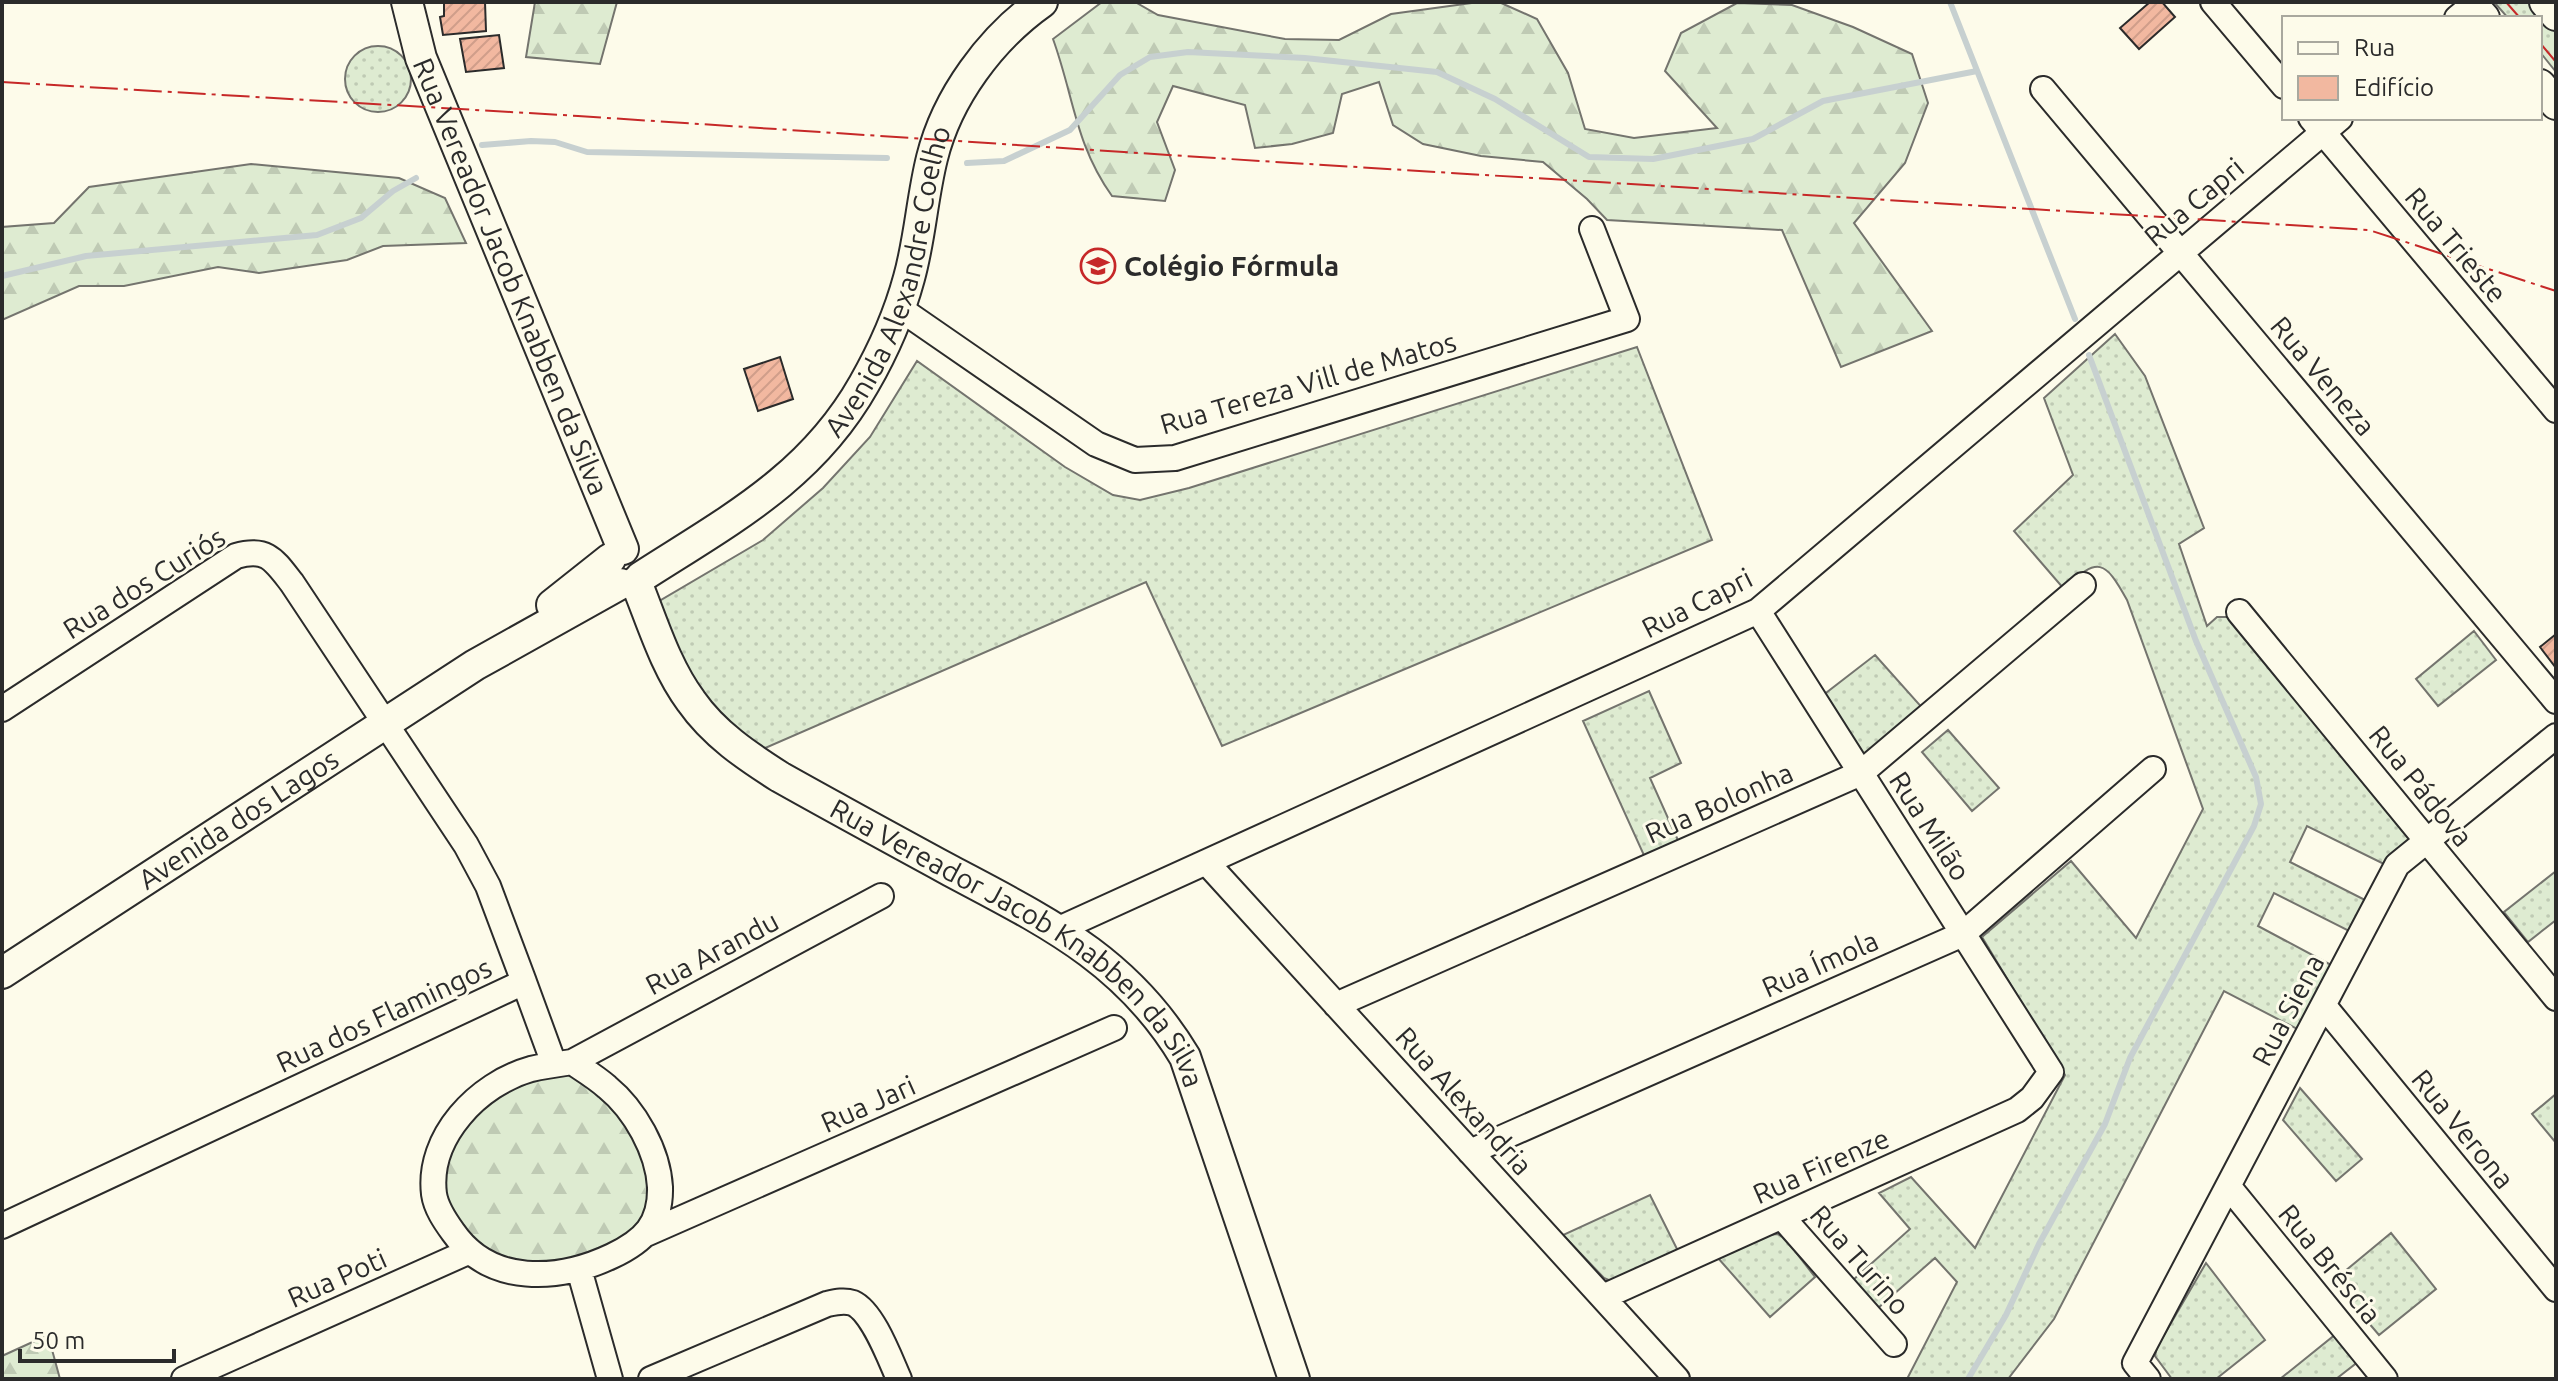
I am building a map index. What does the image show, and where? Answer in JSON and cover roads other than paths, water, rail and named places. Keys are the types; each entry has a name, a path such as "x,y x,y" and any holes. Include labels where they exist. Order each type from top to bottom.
{"main road":[{"name":"Rua Vereador Jacob Knabben da Silva","path":"407,2 421,58 627,567 671,667 690,700 715,729 742,753 780,777 1059,929 1108,965 1145,1000 1185,1057 1294,1379"},
{"name":"Avenida Alexandre Coelho","path":"627,567 706,535 780,485 817,450 863,386 888,337 909,278 932,158 943,123 990,49 1019,18 1042,2"},
{"path":"2545,2 2556,15"},
{"path":"2542,87 2556,104"},
{"name":"Avenida dos Lagos","path":"2,973 627,567"}],"street":[{"path":"2213,2 2282,84"},
{"name":"Rua Veneza","path":"2043,89 2556,701"},
{"name":"Rua Capri","path":"1059,929 1758,611 2181,253 2324,123"},
{"name":"Rua Trieste","path":"2324,123 2556,410"},
{"name":"Rua Tereza Vill de Matos","path":"899,308 1096,444 1135,460 1175,458 1627,319 1592,229"},
{"name":"Rua dos Curiós","path":"2,709 236,556 253,551 266,554 279,566 386,724"},
{"name":"Rua Bolonha","path":"1336,1005 1861,773 2083,585"},
{"name":"Rua Milão","path":"1758,611 2051,1072"},
{"name":"Rua Pádova","path":"2239,612 2556,998"},
{"name":"Rua dos Flamingos","path":"2,1226 524,982 477,863 386,724"},
{"name":"Rua Siena","path":"2141,1371 2229,1187 2397,865 2556,736"},
{"name":"Rua Ímola","path":"1470,1152 1963,934 2153,769"},
{"name":"Rua Alexandria","path":"1207,863 1677,1379"},
{"name":"Rua Arandu","path":"563,1063 881,896"},
{"path":"524,982 563,1063 608,1087 626,1107 646,1138 659,1169 660,1200 657,1217 646,1234 623,1251 579,1269 524,1275 493,1266 456,1237 443,1219 434,1196 434,1168 441,1143 455,1121 476,1100 528,1070 563,1063"},
{"name":"Rua Verona","path":"2324,1006 2556,1289"},
{"name":"Rua Jari","path":"646,1234 1114,1028"},
{"name":"Rua Firenze","path":"1603,1297 2017,1110 2032,1098 2051,1072"},
{"name":"Rua Bréscia","path":"2229,1187 2385,1379"},
{"name":"Rua Turino","path":"1782,1217 1894,1344"},
{"name":"Rua Poti","path":"184,1379 470,1251"},
{"path":"579,1269 610,1379"},
{"path":"651,1379 827,1304 842,1301 855,1304 874,1327 899,1379"}],"waterway":[{"path":"1950,2 2075,319"},
{"path":"967,163 1004,161 1070,130 1120,75 1150,57 1188,52 1305,58 1437,72 1495,99 1589,157 1653,159 1753,139 1823,101 1977,71"},
{"path":"482,145 531,141 555,142 587,152 887,158"},
{"path":"2,276 86,256 317,235 361,218 393,191 416,178"},
{"path":"1968,1379 2006,1315 2039,1244 2105,1124 2130,1058 2254,826 2261,804 2256,777 2196,641 2089,355"}],"place":[{"name":"Colégio Fórmula","path":"1098,266"}]}
